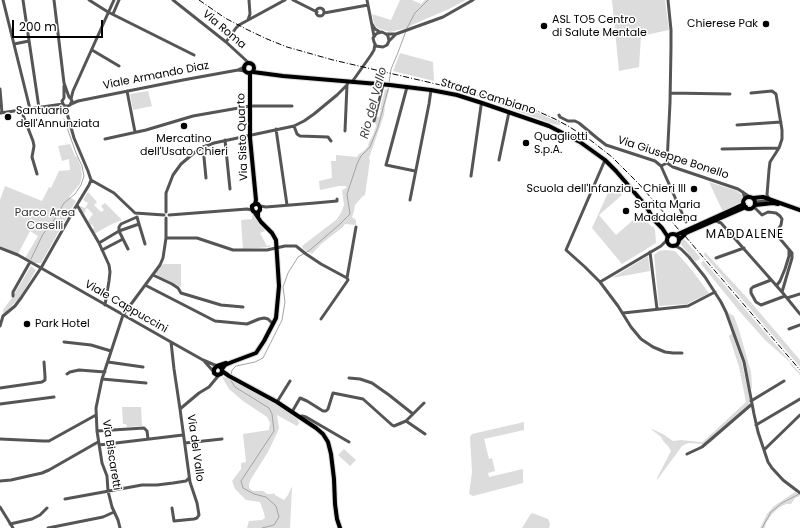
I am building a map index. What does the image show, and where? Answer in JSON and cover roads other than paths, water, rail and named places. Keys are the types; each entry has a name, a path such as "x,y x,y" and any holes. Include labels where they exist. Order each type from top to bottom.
{"main road":[{"name":"Strada Cambiano","path":"249,68 267,74 431,90 482,103 549,126 580,142 605,160 639,197 654,220 670,238 678,236 679,240"},
{"name":"Via Sisto Quarto","path":"249,68 251,135 256,208"},
{"path":"745,203 670,238 671,245 674,245 686,233 725,217 745,203 747,197 753,202 781,204"},
{"path":"745,203 751,208 753,202 763,197 800,210"},
{"path":"223,372 214,369 214,372 217,375 223,372 225,365 256,353 276,318 279,286 274,236 261,222 256,208"},
{"name":"Viale Cappuccini","path":"223,372 277,402 323,434 328,442 331,454 335,504 340,528"}],"street":[{"path":"3,0 30,109"},
{"path":"23,0 39,108"},
{"path":"0,326 1,316 15,306 41,268 91,180 74,138 68,118 68,102 64,83 54,0"},
{"path":"89,0 108,12 194,55"},
{"path":"68,102 114,0"},
{"path":"113,14 120,0"},
{"name":"Via Roma","path":"173,0 244,58 249,68"},
{"path":"248,20 250,14 249,0"},
{"path":"226,42 236,28 285,0"},
{"path":"293,0 316,12 319,16 368,5"},
{"path":"367,0 374,36 373,40 375,44 371,55"},
{"path":"371,55 380,47 385,46 396,34 443,16 473,0"},
{"path":"667,163 671,38 668,0"},
{"path":"371,23 375,29 380,32 386,34 396,34"},
{"path":"374,36 380,32"},
{"path":"386,34 388,41"},
{"path":"14,44 29,41"},
{"path":"375,44 376,46 380,47"},
{"path":"92,50 119,66"},
{"name":"Via Biscaretti","path":"120,528 108,491 107,476 102,463 97,431 96,408 102,379 123,315 153,275 163,258 166,238 166,193 173,175 182,162 209,144 294,126 304,121 337,95 349,83 371,55"},
{"name":"Viale Armando Diaz","path":"68,102 249,68"},
{"path":"64,83 64,98 62,101 68,102"},
{"path":"344,131 349,83"},
{"path":"374,121 384,85"},
{"path":"406,87 386,165 415,171"},
{"path":"0,89 1,113 39,108 68,102"},
{"path":"410,200 431,90"},
{"path":"127,91 136,132"},
{"path":"751,93 772,91 776,94 781,122 782,139 779,148 770,162 767,195 769,199"},
{"path":"670,93 730,94"},
{"path":"64,98 68,102"},
{"path":"472,176 482,103"},
{"path":"105,139 193,116 250,106 292,106"},
{"path":"21,110 33,141 34,146 32,157 37,174"},
{"path":"499,160 509,112"},
{"name":"Via Giuseppe Bonello","path":"559,115 564,119 579,123 606,145 655,161 661,166 667,163 673,167 738,189 753,202 762,215 768,212 776,213 780,216 782,219 781,225 776,234 789,250"},
{"path":"736,125 781,122"},
{"path":"294,126 297,134 300,136 328,138 331,141"},
{"path":"276,130 287,205"},
{"path":"224,140 230,189"},
{"path":"203,147 206,178"},
{"path":"722,149 779,148"},
{"path":"605,160 566,250 586,267 600,282 638,336 657,349 672,354 682,353"},
{"path":"661,166 686,222"},
{"path":"91,180 114,193 137,215 144,244"},
{"path":"743,192 745,203"},
{"path":"128,249 119,231 119,227 120,224 137,215 166,215 247,209 337,201 337,199"},
{"path":"77,204 107,260 110,272 105,305"},
{"path":"721,223 725,217"},
{"path":"715,221 721,223 744,248 800,314"},
{"path":"99,243 119,231 139,224"},
{"path":"321,319 348,280 347,278 356,227"},
{"path":"166,238 197,238 233,250 267,250 293,246 298,247 321,264 347,278"},
{"path":"600,282 661,246 670,238"},
{"path":"102,250 123,239"},
{"path":"679,240 681,249"},
{"path":"674,245 681,249 702,273 726,312 744,362 756,425 768,462 783,480 799,492"},
{"name":"Viale Cappuccini","path":"0,248 41,268 223,372"},
{"path":"716,258 744,248"},
{"path":"777,286 785,269 789,256 789,250"},
{"path":"782,292 792,258 792,253 789,250"},
{"path":"650,252 657,309"},
{"path":"13,296 13,292 30,262"},
{"path":"153,275 172,284 178,288 181,293 220,305 243,307"},
{"path":"771,280 751,289 756,302 761,305 800,294"},
{"path":"145,285 215,320 248,324 264,318 268,319 273,324"},
{"path":"623,313 688,306 715,292"},
{"path":"789,330 800,325"},
{"path":"64,342 91,344 111,351"},
{"name":"Via del Vallo","path":"171,342 189,478 197,503 199,515 194,520 174,521 172,508"},
{"name":"Viale Cappuccini","path":"203,360 214,372"},
{"path":"0,388 42,382 45,380 44,362"},
{"path":"108,362 143,367"},
{"path":"67,374 79,370 105,372"},
{"path":"210,384 214,372"},
{"path":"180,409 208,387 223,372"},
{"path":"349,378 360,379 372,383 413,414"},
{"path":"102,379 146,383"},
{"path":"277,402 290,381"},
{"path":"687,454 702,447 752,402 784,381"},
{"path":"292,412 300,398 326,411 333,393 364,399 394,426 406,421 424,403"},
{"path":"0,404 54,397"},
{"path":"756,425 800,399"},
{"path":"0,439 49,441 96,415"},
{"path":"764,450 800,415"},
{"path":"299,417 306,417 349,442"},
{"path":"406,421 425,434"},
{"path":"97,431 144,428 147,431 148,439"},
{"path":"0,481 42,473 56,467 99,443 183,435"},
{"path":"185,443 222,439"},
{"path":"65,499 142,485 157,485 186,481 189,478"},
{"path":"0,507 13,528"},
{"path":"10,524 32,519 40,515 48,508"},
{"path":"48,528 103,517 114,512"}],"waterway":[{"name":"Rio del Vallo","path":"407,28 415,13 428,0"},
{"name":"Rio del Vallo","path":"389,83 391,69 406,31"},
{"name":"Rio del Vallo","path":"231,376 232,370 236,366 255,362 263,358 282,320 285,302 283,287 288,273 298,257 310,250 350,214 347,194 357,164 361,156 370,147 378,127 389,86"},
{"path":"31,259 43,234 51,225 64,203 75,194 81,185 84,176 82,166 64,119"},
{"name":"Rio del Vallo","path":"230,379 235,387 269,408 272,414 274,431 241,481 243,488 254,494 266,497 276,506 279,517 274,525 262,528"},
{"path":"762,528 771,512 782,503 799,494"}],"railway":[{"path":"199,0 225,18 267,39 287,47 333,60 505,100 555,119 589,139 612,157 639,184 679,230"},
{"path":"685,236 800,370"}],"place":[{"name":"Chierese Pak","path":"766,24"},
{"name":"ASL TO5 Centro di Salute Mentale","path":"544,26"},
{"name":"Santuario dell'Annunziata","path":"8,117"},
{"name":"Mercatino dell'Usato Chieri","path":"184,126"},
{"name":"Quagliotti S.p.A.","path":"526,143"},
{"name":"Scuola dell'Infanzia - Chieri III","path":"694,189"},
{"name":"Santa Maria Maddalena","path":"626,211"},
{"name":"Park Hotel","path":"27,324"}],"district":[{"name":"MADDALENE","path":"745,235"}],"park label":[{"name":"Parco Area Caselli","path":"45,219"}]}
